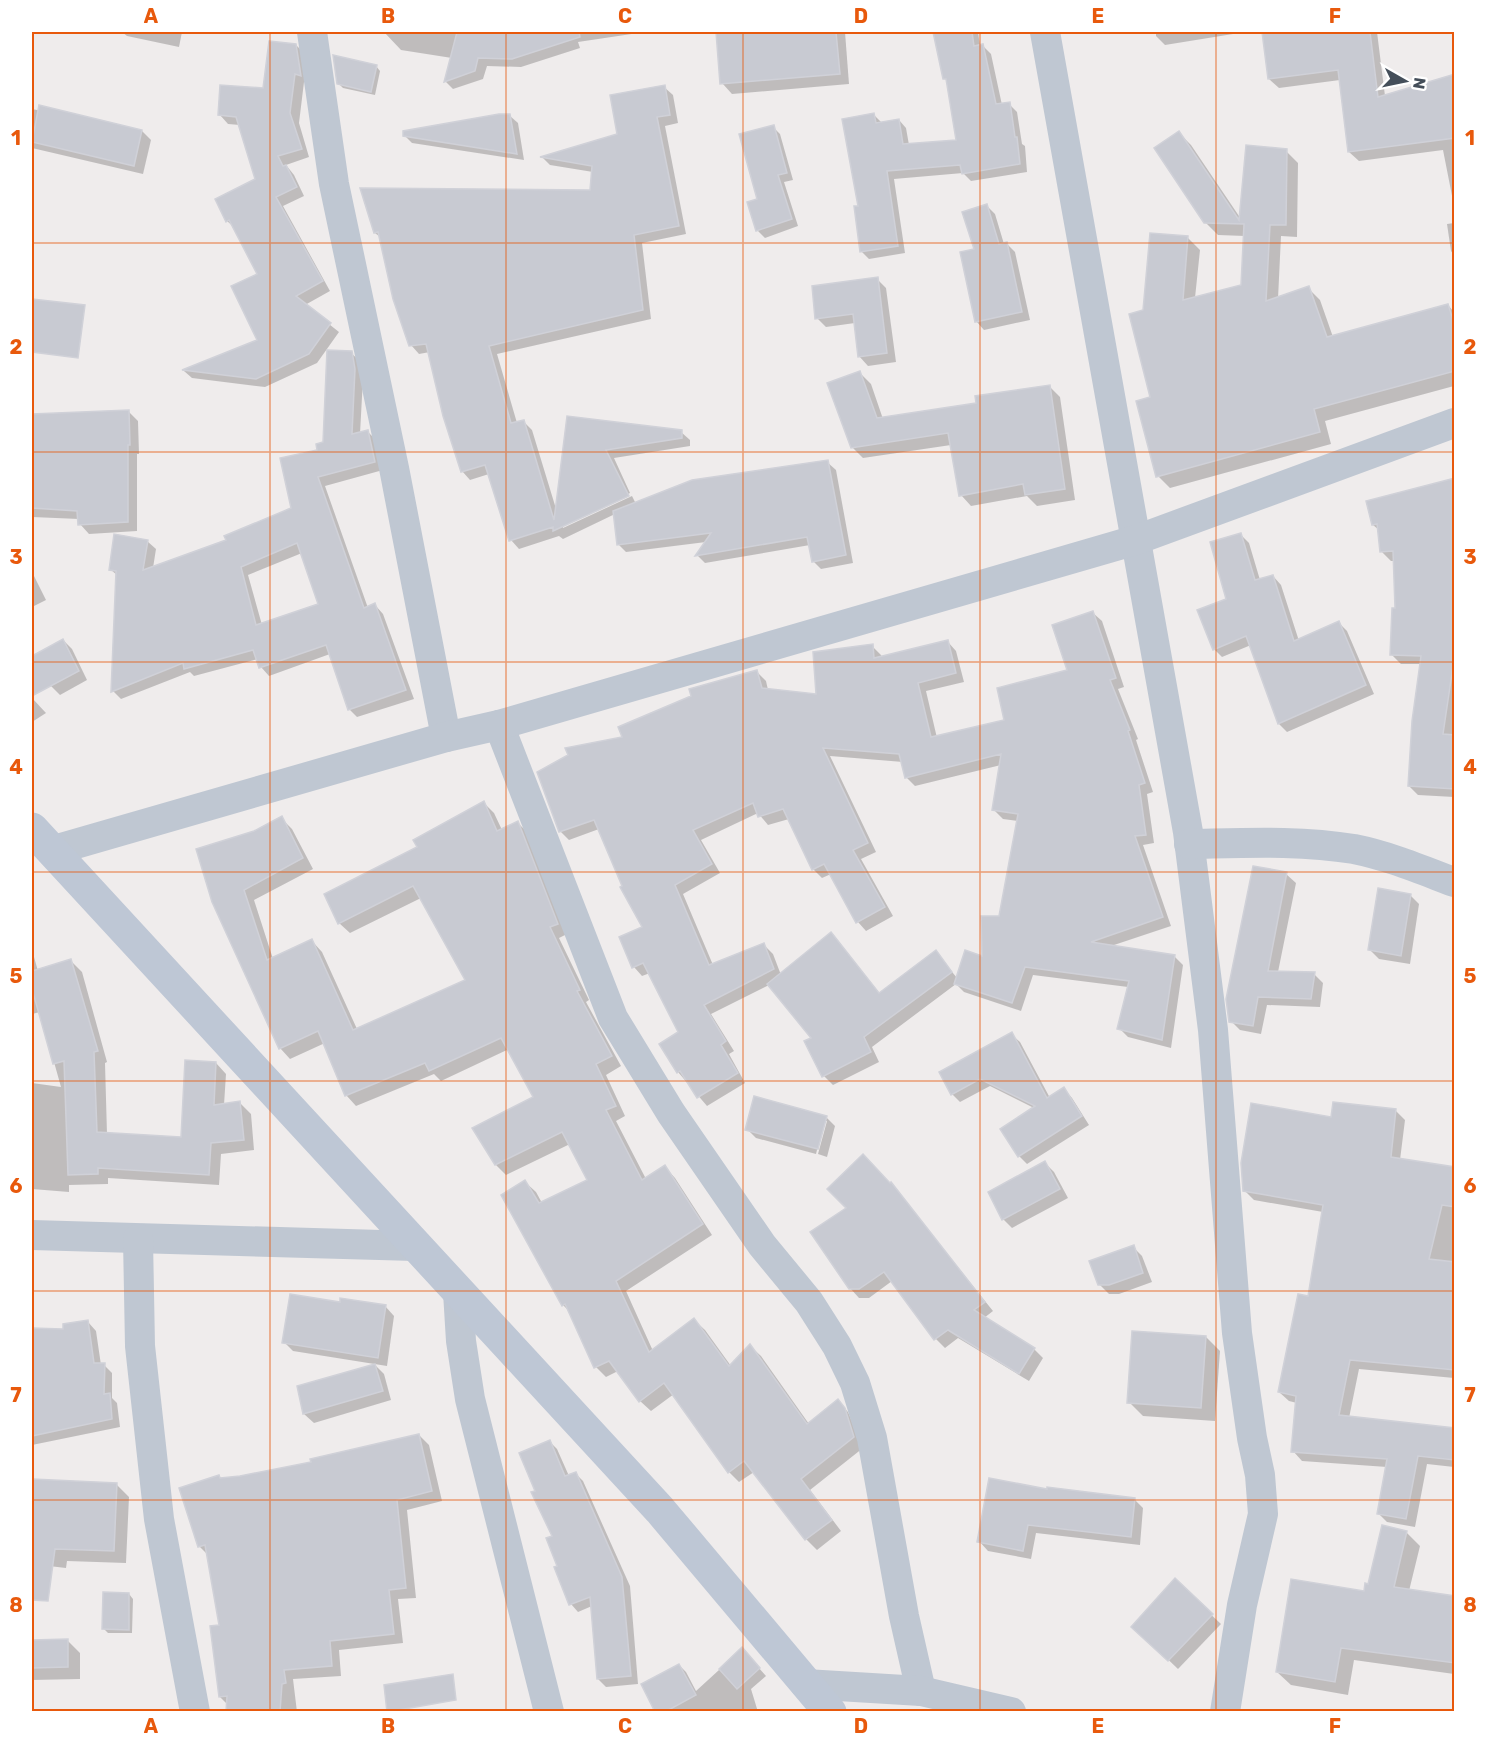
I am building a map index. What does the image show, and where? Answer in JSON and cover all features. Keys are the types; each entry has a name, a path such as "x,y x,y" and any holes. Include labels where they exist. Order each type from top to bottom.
{"main road":[{"path":"41,840 660,1510 830,1712"}],"street":[{"path":"312,32 334,184 394,468 446,737"},
{"path":"1045,32 1189,844 1213,1030 1237,1333 1252,1438 1260,1475 1263,1514 1242,1605 1225,1712"},
{"path":"41,840 499,725 1136,540 1455,423"},
{"path":"499,725 613,1018 677,1123 762,1245 809,1302 837,1346 855,1383 872,1438 904,1616 921,1691"},
{"path":"1189,844 1268,842 1355,849 1395,860 1455,882"},
{"path":"32,1236 415,1246"},
{"path":"138,1239 140,1346 159,1519 195,1712"},
{"path":"458,1292 461,1341 470,1399 549,1712"},
{"path":"806,1683 921,1691 1011,1712"}],"building":[{"path":"457,32 579,32 580,37 512,59 478,58 475,71 444,82"},
{"path":"716,32 836,32 840,74 720,84"},
{"path":"933,32 972,32 974,46 983,44 996,104 1010,102 1020,164 962,174 960,165 887,171 898,246 860,252 854,206 858,206 842,119 874,113 876,123 899,119 903,144 956,140 946,79 943,79"},
{"path":"1262,32 1370,32 1378,97 1455,74 1455,138 1348,152 1338,70 1268,79"},
{"path":"269,41 296,44 301,76 295,74 290,113 302,149 278,156 283,166 286,165 297,187 276,197 323,281 296,296 331,323 309,354 256,379 182,370 257,340 231,286 257,274 229,220 226,222 215,199 255,179 236,117 218,115 220,85 263,88"},
{"path":"333,55 377,65 371,92 337,84"},
{"path":"665,85 670,115 657,117 679,226 634,235 643,310 489,346 511,423 524,420 554,520 567,416 682,430 682,438 606,450 629,496 553,531 553,527 509,541 485,465 461,472 443,416 426,344 409,346 393,299 378,232 374,233 360,188 590,190 592,166 540,157 617,134 610,95"},
{"path":"39,105 142,130 134,166 32,142"},
{"path":"510,114 517,154 403,136 403,131"},
{"path":"774,125 787,173 778,175 792,219 756,231 747,202 757,199 739,134"},
{"path":"1179,131 1239,220 1246,145 1287,149 1286,225 1270,225 1266,301 1309,286 1327,337 1448,304 1455,326 1455,371 1314,409 1320,432 1156,477 1136,401 1150,397 1129,314 1143,310 1150,233 1188,236 1183,300 1241,285 1244,224 1204,223 1154,148"},
{"path":"987,204 999,244 1007,242 1022,312 975,322 960,252 974,249 962,212"},
{"path":"878,277 887,353 858,357 853,314 815,319 812,286"},
{"path":"32,299 85,305 78,358 32,352"},
{"path":"327,350 352,351 355,369 352,434 368,430 375,462 318,477 364,608 375,603 406,690 348,710 326,645 259,668 253,650 184,669 183,663 111,692 116,571 109,570 114,534 148,540 143,570 226,540 224,536 291,508 280,458 317,450 316,444 323,442","holes":["297,543 318,604 256,625 241,567"]},
{"path":"860,371 877,418 976,403 975,396 1050,385 1065,489 1025,495 1023,484 959,496 948,433 851,448 827,383"},
{"path":"129,410 128,522 78,525 77,511 32,508 32,414"},
{"path":"828,460 846,555 812,562 807,537 695,556 711,533 617,545 613,511 692,480"},
{"path":"1455,478 1455,653 1443,734 1455,735 1455,789 1408,786 1412,721 1421,656 1390,655 1392,608 1395,608 1393,551 1380,552 1377,524 1372,525 1366,501"},
{"path":"1241,533 1255,580 1273,575 1294,641 1339,621 1366,685 1278,724 1246,636 1213,650 1197,610 1226,599 1210,542"},
{"path":"1093,611 1116,678 1110,680 1130,730 1128,731 1145,783 1139,785 1146,835 1135,836 1163,917 1091,942 1175,955 1162,1040 1117,1029 1129,981 1025,967 1012,1003 954,984 965,950 982,956 981,916 999,916 1018,814 992,810 1001,754 905,778 899,754 823,748 868,843 853,850 885,907 856,923 824,864 812,870 783,809 758,817 753,803 693,830 712,864 675,885 709,965 764,943 774,969 704,1005 726,1041 721,1045 738,1073 697,1098 680,1071 677,1073 659,1044 678,1032 643,963 632,968 619,937 642,927 620,887 622,886 594,820 559,832 537,772 568,755 565,748 622,737 618,727 691,696 689,689 757,670 762,688 816,694 813,652 873,644 874,658 948,640 956,673 918,683 931,737 1004,720 997,688 1067,670 1052,625"},
{"path":"63,639 79,671 32,696 32,656"},
{"path":"484,801 497,831 518,821 558,924 550,927 580,990 577,991 612,1056 596,1064 616,1106 606,1110 642,1180 665,1165 703,1224 616,1281 649,1352 694,1318 729,1366 750,1344 807,1424 838,1399 845,1408 854,1437 801,1479 832,1520 805,1540 744,1461 728,1473 664,1383 639,1402 609,1361 594,1368 565,1304 562,1306 501,1195 525,1180 539,1203 587,1180 562,1132 495,1165 472,1128 533,1097 501,1038 429,1071 425,1063 345,1096 318,1031 279,1049 212,902 196,849 254,831 282,816 303,858 244,890 267,960 312,939 353,1030 465,980 413,886 338,924 324,894 417,847 413,840"},
{"path":"1253,866 1287,872 1268,971 1315,972 1311,999 1258,997 1253,1026 1229,1022 1226,999"},
{"path":"1378,888 1411,894 1401,956 1368,950"},
{"path":"831,932 879,993 936,950 952,972 864,1037 871,1052 822,1077 804,1041 811,1038 767,984"},
{"path":"71,959 98,1051 94,1052 97,1132 181,1137 185,1060 216,1062 214,1105 240,1101 244,1140 211,1143 209,1175 98,1168 98,1174 68,1175 64,1061 53,1064 32,989 32,971"},
{"path":"1012,1032 1047,1098 1064,1087 1082,1116 1018,1157 1000,1129 1035,1106 980,1079 951,1095 939,1072"},
{"path":"754,1096 827,1116 818,1149 745,1130"},
{"path":"1333,1102 1396,1109 1391,1157 1455,1167 1455,1207 1442,1205 1429,1259 1455,1262 1455,1370 1350,1360 1339,1415 1455,1428 1455,1460 1418,1456 1406,1519 1377,1514 1387,1459 1291,1452 1296,1396 1278,1392 1298,1294 1308,1296 1323,1205 1243,1191 1241,1163 1251,1103 1331,1117"},
{"path":"863,1154 891,1182 985,1302 974,1310 1035,1348 1019,1374 948,1330 934,1340 884,1272 859,1289 849,1289 810,1232 846,1208 827,1189"},
{"path":"1045,1161 1060,1189 1002,1220 988,1192"},
{"path":"1134,1245 1143,1273 1109,1285 1098,1285 1089,1261"},
{"path":"290,1294 340,1302 340,1298 386,1305 378,1358 282,1343"},
{"path":"88,1320 94,1363 105,1363 104,1394 110,1393 112,1419 32,1436 32,1328 63,1329 63,1324"},
{"path":"1132,1331 1206,1336 1201,1408 1127,1403"},
{"path":"375,1364 383,1391 303,1414 297,1386"},
{"path":"419,1434 432,1491 397,1500 406,1588 389,1590 394,1634 330,1641 332,1666 284,1670 286,1683 282,1684 280,1712 226,1712 227,1696 219,1697 210,1626 219,1625 205,1545 198,1547 179,1488 219,1475 220,1478 240,1476 311,1462 310,1459"},
{"path":"550,1440 565,1476 576,1472 622,1577 631,1676 597,1679 590,1597 569,1605 554,1567 557,1566 546,1538 552,1536 531,1492 535,1491 519,1453"},
{"path":"989,1478 1047,1489 1047,1487 1135,1498 1131,1537 1028,1525 1023,1551 977,1542"},
{"path":"32,1479 117,1483 114,1551 55,1549 48,1601 32,1600"},
{"path":"1382,1525 1407,1531 1394,1587 1455,1596 1455,1663 1341,1648 1335,1682 1276,1672 1291,1579 1364,1591 1365,1583 1368,1584"},
{"path":"1175,1578 1213,1614 1168,1661 1131,1627"},
{"path":"103,1592 129,1593 129,1630 102,1629"},
{"path":"68,1639 68,1667 32,1668 32,1640"},
{"path":"742,1647 760,1668 737,1689 719,1669"},
{"path":"679,1664 696,1695 665,1712 655,1712 641,1684"},
{"path":"453,1674 456,1700 387,1712 384,1685"}]}
